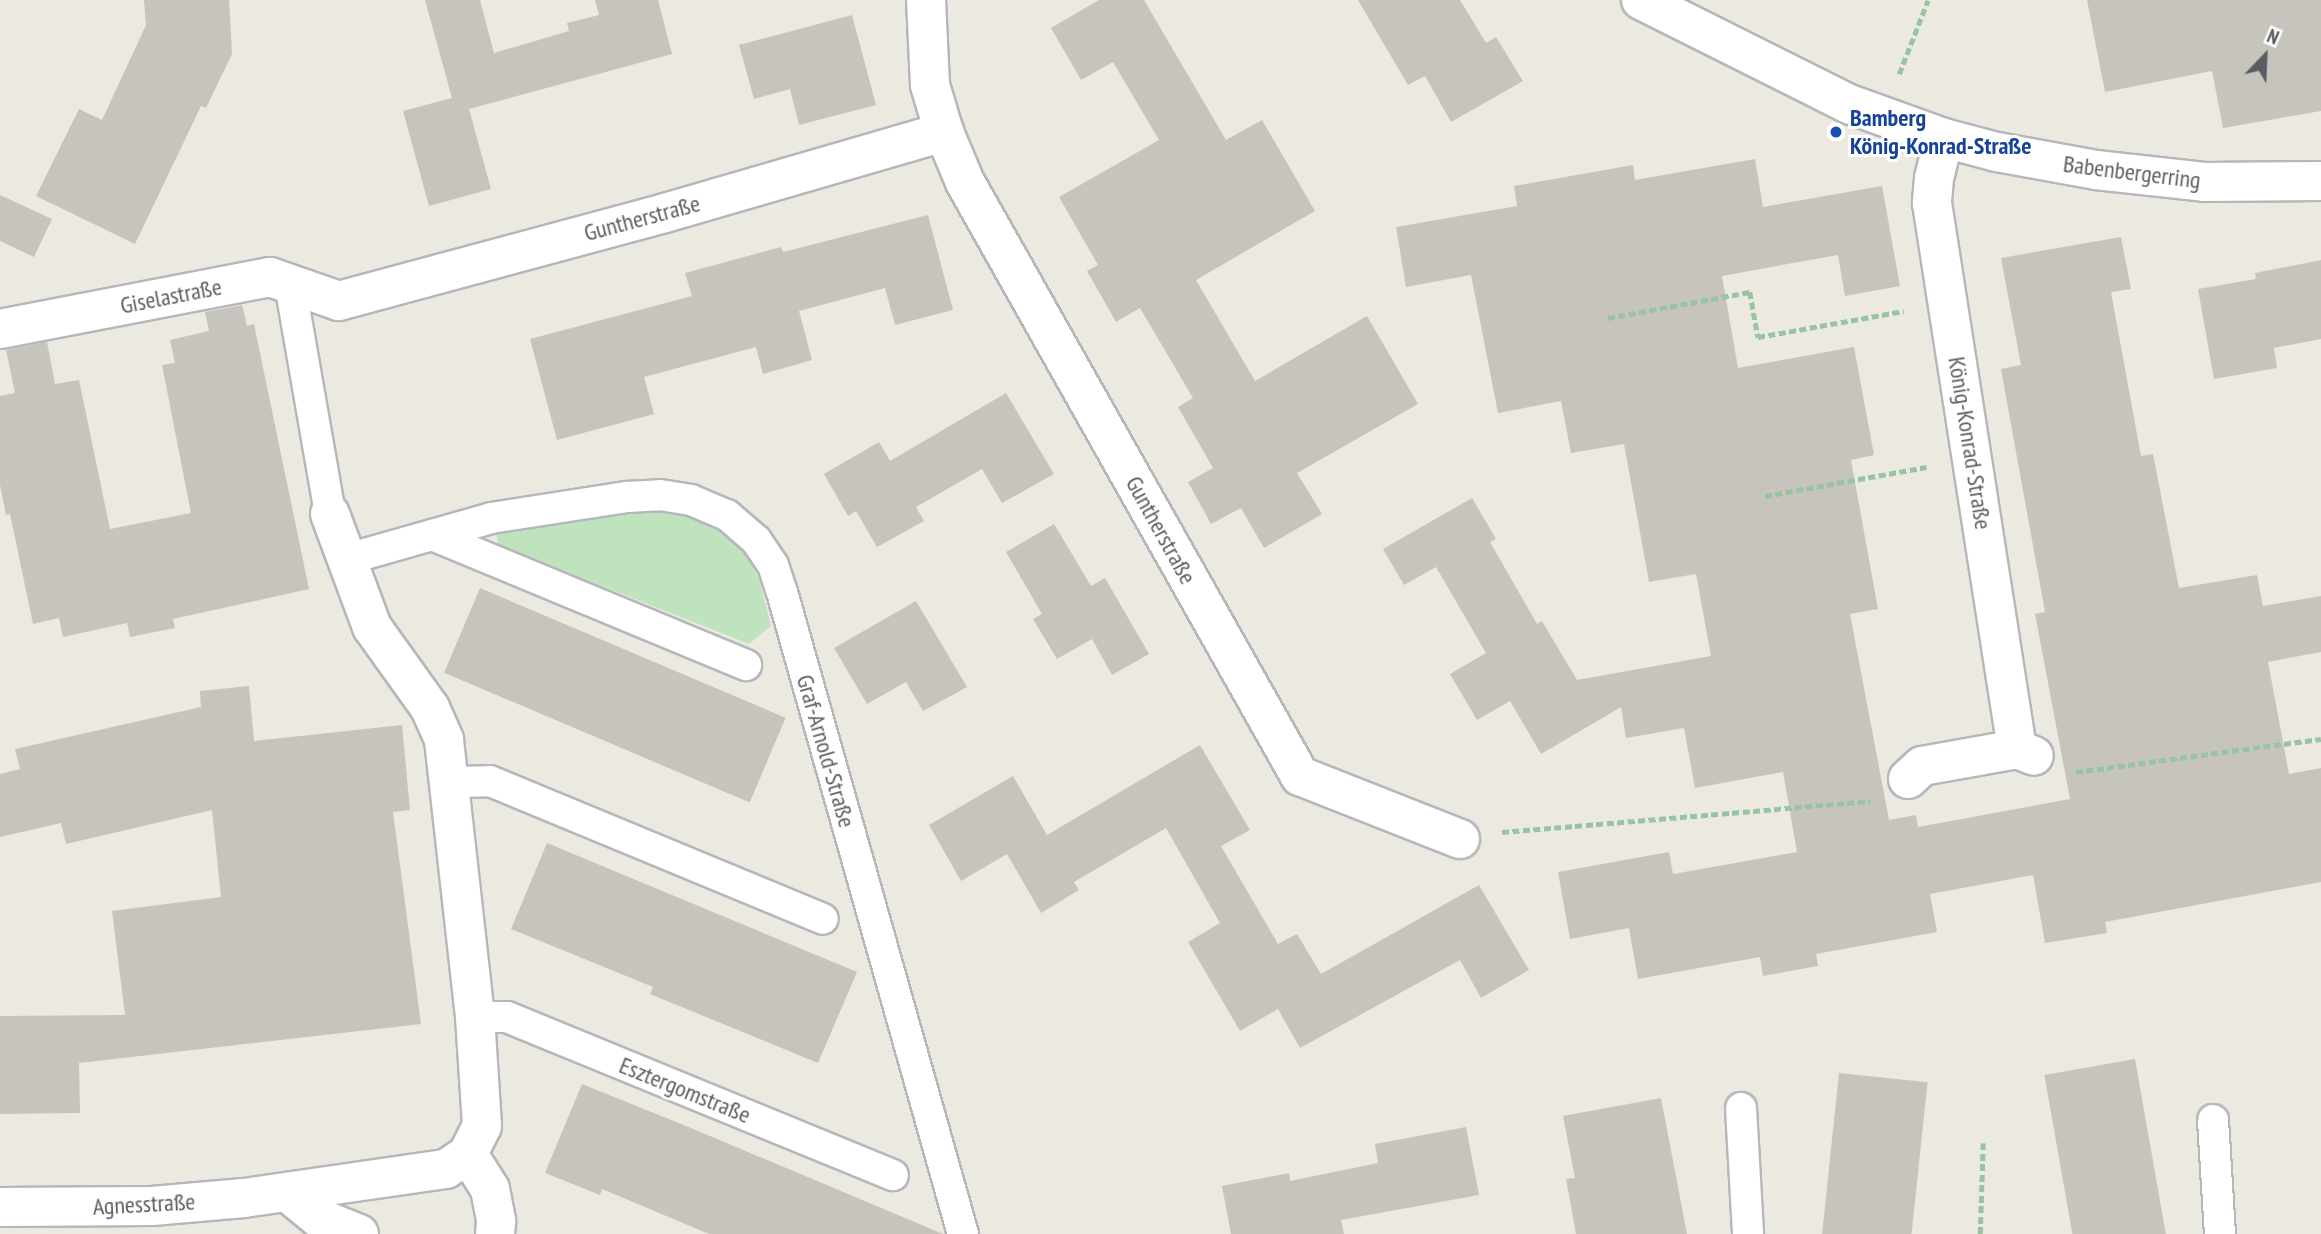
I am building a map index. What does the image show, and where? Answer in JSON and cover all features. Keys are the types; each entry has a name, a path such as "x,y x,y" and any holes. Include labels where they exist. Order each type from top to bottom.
{"street":[{"name":"Guntherstraße","path":"926,0 930,85 944,132 965,182 1300,776 1460,839"},
{"name":"Babenbergerring","path":"1641,0 1849,104 1944,138 1997,152 2096,170 2204,181 2321,181"},
{"name":"Guntherstraße","path":"339,301 665,213 944,132"},
{"name":"König-Konrad-Straße","path":"1944,138 1934,177 1932,203 1972,458 2026,753"},
{"name":"Giselastraße","path":"0,329 270,277 339,301"},
{"path":"330,514 344,560 372,627 430,708 444,740 451,782 475,1017 482,1126 468,1154 490,1189 496,1221 495,1234"},
{"path":"1908,779 1922,766 2026,753"},
{"name":"Agnesstraße","path":"0,1207 152,1206 288,1193 446,1169 468,1154"},
{"path":"288,1193 319,1217 359,1234"}],"lane":[{"path":"290,284 330,514"},
{"name":"Graf-Arnold-Straße","path":"432,535 491,518 627,497 660,495 691,500 727,516 756,540 773,565 963,1234"},
{"path":"344,560 432,535 746,666"},
{"path":"451,782 490,781 823,919"},
{"name":"Esztergomstraße","path":"475,1017 507,1017 893,1175"},
{"path":"1741,1108 1748,1234"},
{"path":"2213,1120 2220,1234"}],"path":[{"path":"1882,117 1928,0"},
{"path":"1608,318 1750,292 1758,337 1948,303"},
{"path":"1765,496 1972,458"},
{"path":"2026,753 2067,773 2321,739"},
{"path":"1460,839 1510,831 1887,800 1908,779"},
{"path":"1980,1234 1983,1143"}],"green space":[{"path":"662,510 692,517 724,534 746,553 759,579 771,626 749,644 498,545 496,529"}],"building":[{"path":"144,0 229,0 232,54 206,108 201,106 135,244 36,196 79,109 102,120 146,25"},
{"path":"425,0 480,0 494,53 569,31 567,23 599,15 595,0 658,0 672,54 469,109 491,189 429,206 403,111 452,98"},
{"path":"1099,0 1144,0 1226,140 1262,120 1315,211 1196,280 1255,381 1367,316 1418,404 1297,473 1322,514 1264,548 1241,508 1211,524 1188,482 1213,468 1178,407 1193,398 1140,308 1116,322 1087,271 1098,265 1059,197 1159,140 1113,62 1081,80 1051,28"},
{"path":"1358,0 1460,0 1486,43 1496,37 1523,81 1451,122 1425,76 1408,85"},
{"path":"2087,0 2321,0 2321,111 2223,128 2212,71 2105,92"},
{"path":"852,15 876,105 799,125 790,89 754,99 739,45"},
{"path":"1755,159 1763,207 1882,186 1900,286 1845,296 1838,255 1722,276 1738,368 1854,347 1874,455 1851,460 1878,609 1850,614 1889,820 1916,815 1918,827 2070,799 2035,614 2045,612 2001,369 2021,365 2001,258 2121,237 2131,289 2111,292 2141,456 2153,454 2179,588 2257,575 2263,606 2321,596 2321,652 2268,662 2289,774 2321,768 2321,882 2105,922 2107,933 2045,943 2033,875 1930,894 1937,932 1816,954 1818,966 1763,976 1760,957 1638,979 1629,928 1570,939 1558,872 1669,852 1673,874 1797,852 1783,772 1695,788 1684,728 1626,738 1621,707 1541,754 1510,701 1477,720 1450,674 1486,653 1436,567 1404,585 1383,549 1472,498 1496,539 1490,542 1537,624 1542,621 1577,680 1711,656 1696,574 1649,582 1624,444 1571,453 1561,401 1498,413 1471,275 1406,287 1396,227 1517,206 1514,186 1633,165 1635,180"},
{"path":"0,195 52,219 34,257 0,241"},
{"path":"928,215 953,310 895,325 885,288 799,311 812,360 763,374 756,347 644,377 654,414 557,440 530,339 692,296 685,273 781,247 783,252"},
{"path":"2321,260 2321,339 2274,348 2277,368 2214,379 2198,289 2256,279 2255,273"},
{"path":"242,305 247,326 254,324 309,589 173,619 175,628 130,637 127,623 63,637 59,618 33,624 10,514 6,515 0,485 0,396 15,393 6,350 47,342 55,384 79,380 110,529 191,513 162,365 175,363 170,340 209,331 205,312"},
{"path":"1006,393 1054,474 1002,503 982,469 916,507 924,521 877,547 856,511 848,516 824,474 879,442 890,461"},
{"path":"1054,524 1091,586 1105,578 1149,654 1112,675 1092,639 1057,659 1033,619 1042,614 1006,552"},
{"path":"480,588 786,718 750,802 444,673"},
{"path":"916,601 967,687 923,711 906,682 867,704 834,648"},
{"path":"249,686 254,741 402,725 410,810 393,812 421,1024 79,1063 80,1113 0,1114 0,1016 125,1015 112,911 221,897 212,810 66,844 61,823 0,837 0,774 20,769 15,749 201,707 200,691"},
{"path":"1200,745 1250,830 1221,846 1278,944 1297,934 1321,974 1479,885 1529,970 1481,998 1460,960 1300,1048 1278,1009 1240,1031 1188,942 1220,923 1166,828 1074,882 1079,890 1041,913 1007,854 961,881 929,825 1013,776 1047,835"},
{"path":"547,843 857,972 818,1063 650,994 653,987 511,929"},
{"path":"2135,1059 2166,1234 2072,1234 2044,1075"},
{"path":"1839,1073 1928,1082 1912,1234 1822,1234"},
{"path":"582,1084 943,1234 709,1234 602,1189 600,1195 545,1173"},
{"path":"1661,1098 1687,1234 1576,1234 1566,1179 1575,1178 1563,1116"},
{"path":"1466,1127 1479,1195 1341,1220 1344,1234 1231,1234 1222,1186 1289,1173 1290,1181 1378,1163 1375,1144"}],"place":[{"name":"Bamberg König-Konrad-Straße","path":"1836,132"}]}
